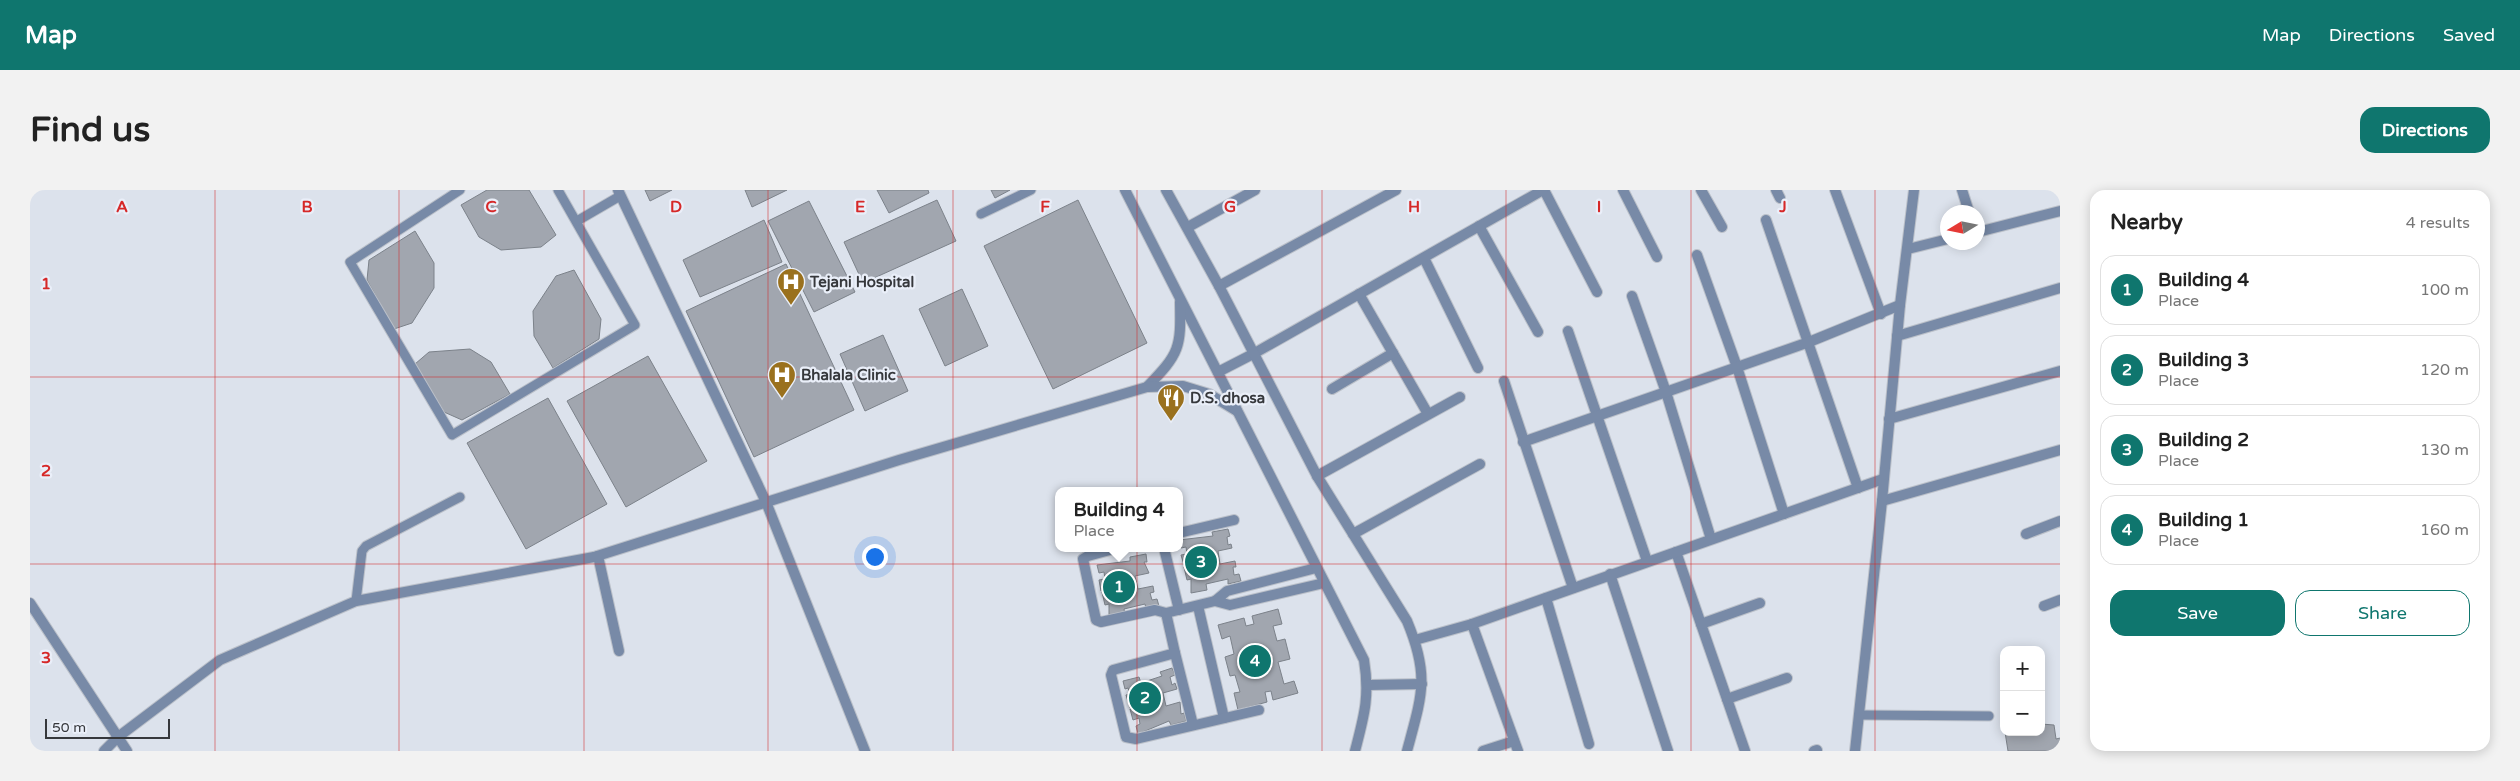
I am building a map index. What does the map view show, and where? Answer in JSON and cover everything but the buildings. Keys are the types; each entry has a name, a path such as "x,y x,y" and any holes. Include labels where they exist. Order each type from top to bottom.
{"street":[{"path":"1126,190 1364,660 1368,685 1366,710 1355,751"},
{"path":"1166,190 1220,286 1253,354 1317,476 1407,620 1415,640 1423,674 1421,699 1407,751"},
{"path":"1188,227 1255,190"},
{"path":"1220,286 1396,190"},
{"path":"1218,372 1543,190 1597,292"},
{"path":"1623,190 1657,257"},
{"path":"1701,190 1722,227"},
{"path":"1835,190 1881,314"},
{"path":"1856,751 1900,305 1914,190"},
{"path":"1962,190 1967,205"},
{"path":"619,193 766,502 865,751"},
{"path":"1985,230 2060,211"},
{"path":"1766,220 1858,488"},
{"path":"1479,226 1538,332"},
{"path":"1908,250 1940,242"},
{"path":"1697,255 1737,367 1784,514"},
{"path":"1424,258 1478,368"},
{"path":"1897,336 2060,288"},
{"path":"1359,294 1428,414"},
{"path":"1632,296 1666,392 1711,539"},
{"path":"1148,387 1170,364 1181,339 1180,298"},
{"path":"1523,442 1809,342 1900,305"},
{"path":"1568,331 1647,561"},
{"path":"1332,389 1393,353"},
{"path":"1889,420 2060,371"},
{"path":"1504,381 1573,588"},
{"path":"104,751 118,736 220,660 356,601 598,556 899,460 1148,387 1183,386 1209,394 1237,411"},
{"path":"1317,476 1460,397"},
{"path":"1882,501 2060,450"},
{"path":"1353,534 1480,464"},
{"path":"1415,640 1472,624 1647,561 1883,480"},
{"path":"1183,532 1234,520"},
{"path":"2026,534 2060,521"},
{"path":"1102,552 1083,559 1096,620 1101,622 1155,610 1166,613 1198,606 1215,601 1227,591 1316,568"},
{"path":"1165,552 1179,610"},
{"path":"1676,552 1745,751"},
{"path":"598,556 619,651"},
{"path":"1610,574 1668,751"},
{"path":"1215,601 1230,605 1324,583"},
{"path":"1546,598 1589,744"},
{"path":"2044,606 2060,600"},
{"path":"30,603 127,751"},
{"path":"1701,624 1760,603"},
{"path":"1198,606 1224,718"},
{"path":"1166,613 1193,726"},
{"path":"1472,624 1516,746 1483,751"},
{"path":"1175,653 1113,670 1111,675 1126,737 1136,739 1259,710"},
{"path":"1727,698 1787,678"},
{"path":"1368,685 1422,684"}],"lane":[{"path":"460,190 350,262 452,435 635,325 558,190"},
{"path":"981,214 1031,190"},
{"path":"577,221 619,193"},
{"path":"356,601 362,551 366,546 460,497"},
{"path":"1859,715 1989,716"}],"place":[{"name":"Tejani Hospital","path":"791,306"},
{"name":"Bhalala Clinic","path":"782,399"},
{"name":"D.S. dhosa","path":"1171,422"},
{"name":"Building 2","path":"1201,562"},
{"name":"Building 4","path":"1119,587"},
{"name":"Building 1","path":"1255,661"},
{"name":"Building 3","path":"1145,698"}]}
